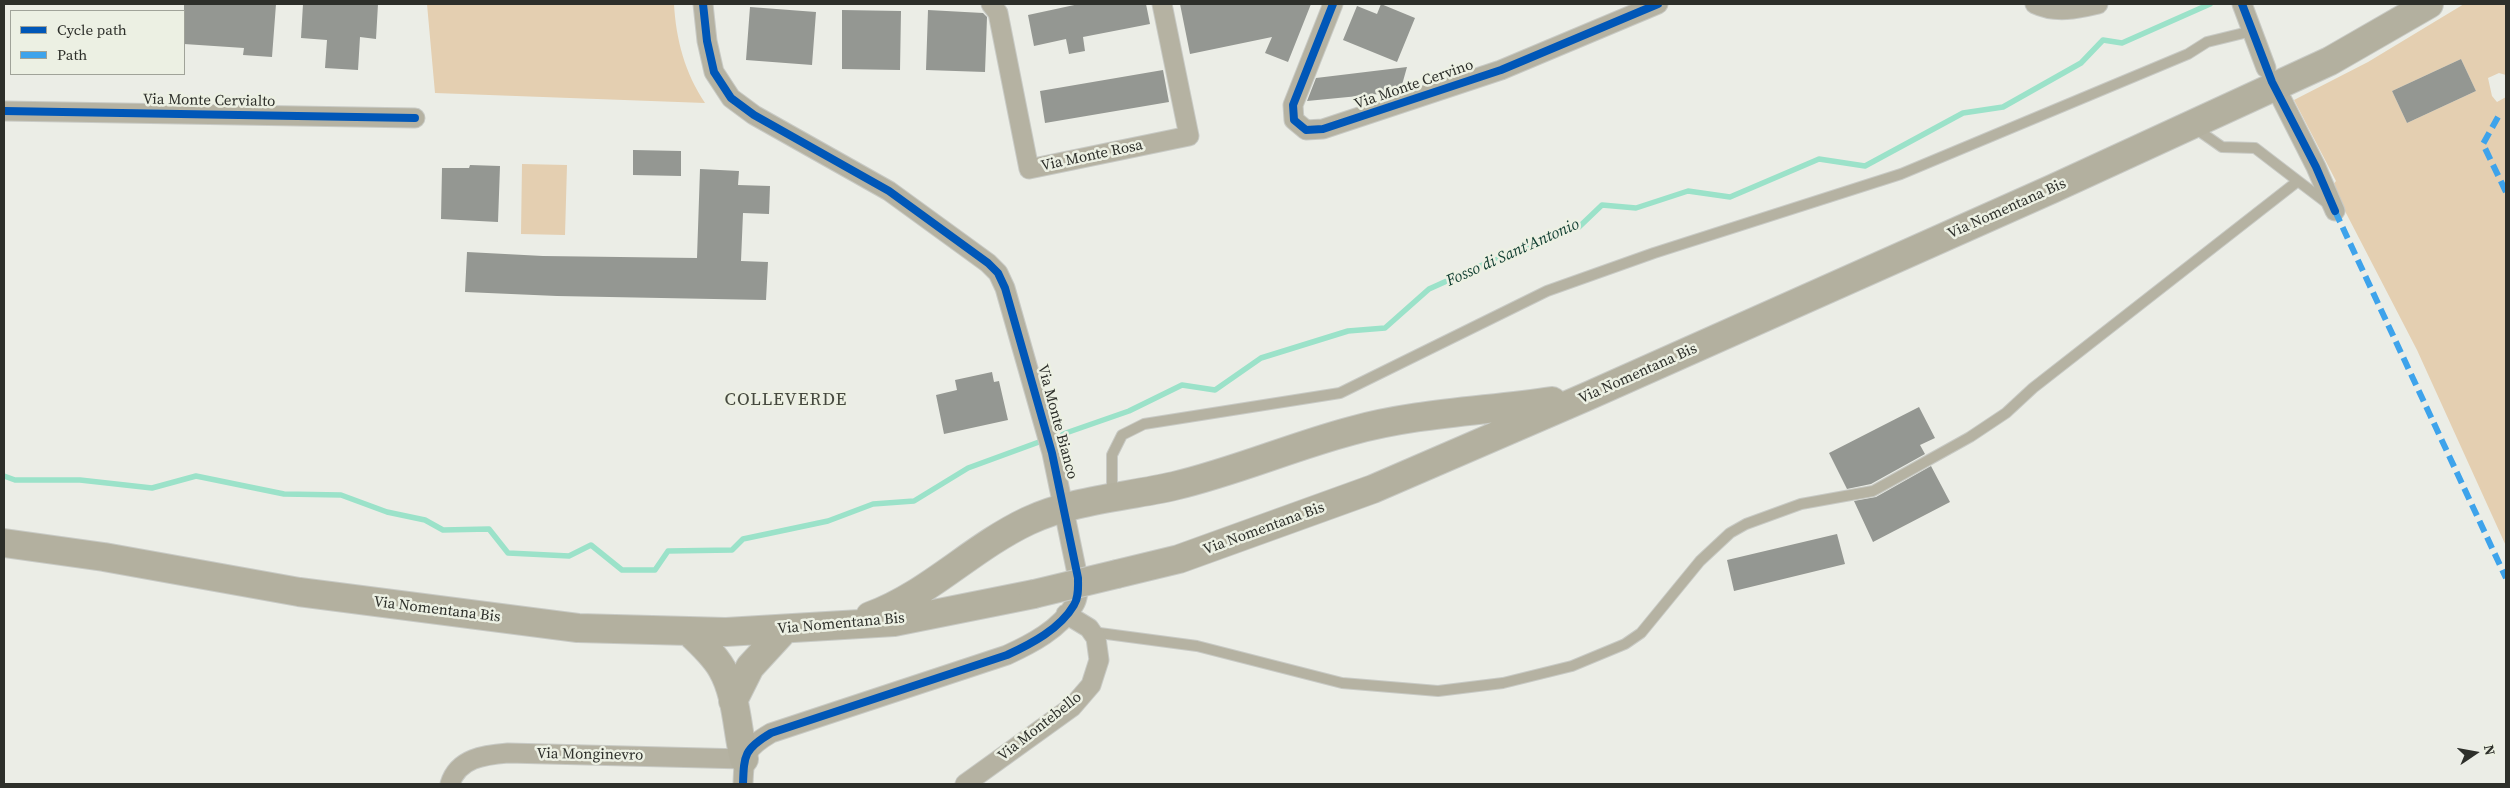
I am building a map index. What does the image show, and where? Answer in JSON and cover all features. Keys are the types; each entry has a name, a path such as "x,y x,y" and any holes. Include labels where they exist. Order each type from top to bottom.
{"main road":[{"name":"Via Nomentana Bis","path":"4,543 104,557 299,592 578,628 726,632 894,622 1034,594 1179,559 1373,489 1588,396 2043,193 2321,65 2429,4"},
{"path":"848,625 882,612 916,594 981,547 1028,521 1065,508 1196,480 1351,431 1380,425 1588,396"},
{"path":"733,701 750,667 785,629"},
{"path":"689,632 720,665 733,701 744,772"}],"street":[{"name":"Via Monte Bianco","path":"703,4 707,41 714,72 731,98 754,115 890,191 988,263 998,273 1006,288 1052,453 1065,508 1078,578 1078,593 1074,605 1045,635 1025,647 1007,655 780,729 758,742 744,772"},
{"name":"Via Monte Rosa","path":"991,4 998,13 1030,169 1189,136 1162,4"},
{"name":"Via Monte Cervino","path":"1333,4 1293,105 1294,120 1306,130 1324,129 1501,70 1658,4"},
{"path":"2035,4 2053,10 2076,10 2098,4"},
{"path":"2242,4 2266,68"},
{"path":"2282,100 2335,211"},
{"name":"Via Monte Cervialto","path":"4,111 414,118"},
{"path":"1066,614 1082,623 1092,632"},
{"name":"Via Montebello","path":"965,784 1072,707 1082,696 1096,677 1098,668 1099,652 1092,632"},
{"name":"Via Monginevro","path":"450,784 464,763 486,755 508,754 744,772"}],"lane":[{"path":"1112,498 1112,456 1122,435 1144,424 1340,393 1547,291 1654,253 1901,174 2188,54 2207,42 2252,32"},
{"path":"2202,133 2222,147 2255,148 2317,194 2335,211"},
{"path":"1092,632 1197,646 1342,683 1438,691 1503,683 1572,666 1625,644 1641,633 1700,561 1730,533 1746,524 1800,504 1873,491 1970,437 2006,414 2033,388 2298,181"}],"shaded area":[{"path":"427,4 674,4 679,43 683,56 692,80 705,103 435,93"},
{"path":"2464,4 2506,4 2506,75 2499,73 2488,78 2492,96 2497,102 2506,97 2506,546 2417,350 2332,186 2336,181 2294,100 2368,62","holes":["2461,59 2476,91 2407,123 2392,91"]},
{"path":"522,164 567,165 565,235 521,234"}],"building":[{"path":"184,4 276,4 272,57 243,55 244,48 185,44"},
{"path":"303,4 378,4 376,39 360,37 358,70 325,68 327,40 301,38"},
{"path":"1079,4 1146,4 1150,24 1083,37 1085,51 1069,54 1066,39 1034,46 1028,15"},
{"path":"1180,4 1311,4 1288,62 1265,53 1272,37 1190,54"},
{"path":"1381,4 1415,18 1397,62 1343,40 1357,6 1377,14"},
{"path":"750,7 816,12 812,65 746,60"},
{"path":"842,10 901,11 900,70 842,69"},
{"path":"928,10 983,13 987,17 985,72 926,70"},
{"path":"2461,59 2476,91 2407,123 2392,91"},
{"path":"1407,67 1400,92 1307,101 1316,78"},
{"path":"1163,70 1169,102 1045,123 1040,91"},
{"path":"633,150 681,151 681,176 633,175"},
{"path":"470,165 500,166 498,222 441,219 442,168 469,168"},
{"path":"700,169 739,171 738,185 770,186 769,214 743,213 741,261 768,262 766,300 557,296 465,292 467,252 543,256 697,258"},
{"path":"992,372 994,382 999,381 1008,420 944,434 936,395 957,390 955,380"},
{"path":"1919,407 1935,438 1920,445 1925,454 1871,484 1847,489 1829,453"},
{"path":"1931,466 1950,502 1873,542 1854,501 1876,497"},
{"path":"1837,534 1845,564 1734,591 1727,560"}],"waterway":[{"name":"Fosso di Sant'Antonio","path":"1063,434 1129,411 1182,385 1215,390 1261,358 1348,331 1385,328 1429,289 1480,266 1579,227 1602,205 1636,208 1688,191 1730,197 1819,159 1865,166 1963,113 2003,107 2081,63 2103,40 2122,43 2210,4"},
{"name":"Fosso di Sant'Antonio","path":"4,476 15,480 80,480 152,488 196,476 284,494 341,495 387,512 425,520 443,530 489,529 508,553 569,556 591,545 622,570 655,570 668,551 732,550 743,539 828,521 873,504 914,501 968,468 1039,442"}],"marked path":[{"path":"2498,117 2483,144 2506,192"},
{"path":"2335,211 2506,578"}],"cycle path":[{"path":"703,4 707,41 714,72 731,98 754,115 889,191 988,263 998,273 1005,288 1052,453 1078,578 1076,602 1068,614 1035,641 1007,655 771,733 755,744 747,754 743,784"},
{"path":"1333,4 1293,105 1294,120 1306,130 1323,129 1501,70 1658,4"},
{"path":"2242,4 2272,82 2316,167 2335,211"},
{"path":"4,111 415,118"}],"district":[{"name":"COLLEVERDE","path":"786,400"}]}
